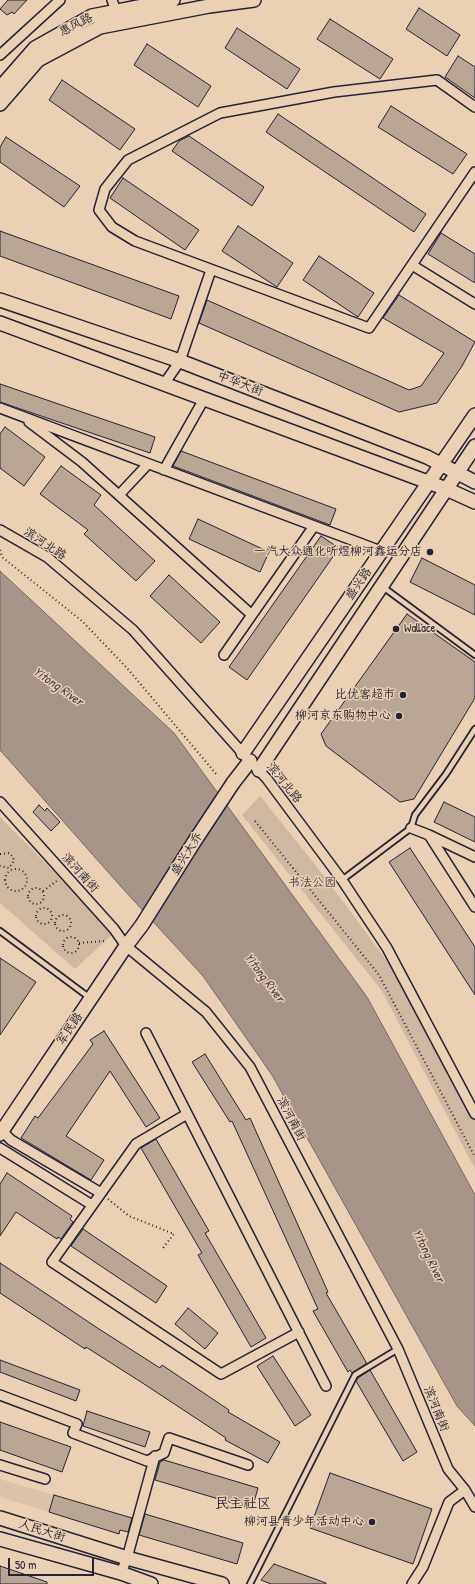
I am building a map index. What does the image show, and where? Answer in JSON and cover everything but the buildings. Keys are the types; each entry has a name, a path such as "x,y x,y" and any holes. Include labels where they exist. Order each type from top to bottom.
{"street":[{"path":"1,50 60,0"},
{"name":"惠风路","path":"0,88 35,48 92,16 114,5 173,0"},
{"path":"0,104 38,60 100,27 210,6 254,0"},
{"path":"475,107 437,80 334,92 220,113 128,160 105,189 100,210 112,227 135,241 369,328 475,172"},
{"path":"412,265 475,304"},
{"path":"164,384 180,361 211,270"},
{"name":"中华大街","path":"0,300 180,361 427,457 475,482"},
{"path":"0,323 429,482 475,502"},
{"path":"164,470 204,398"},
{"path":"0,408 382,551"},
{"name":"盛兴路","path":"251,761 382,551 475,415"},
{"path":"20,416 82,462 252,615"},
{"name":"盛兴路","path":"251,761 381,586 475,446"},
{"path":"119,495 148,464"},
{"path":"224,655 314,526"},
{"name":"滨河北路","path":"0,530 47,557 133,630 251,761 342,880 387,948 475,1114"},
{"name":"盛兴大乔","path":"142,925 233,783 251,761"},
{"name":"滨河南街","path":"0,802 66,874 114,929 126,946 206,1012 250,1067 398,1349 448,1469 465,1490 475,1507"},
{"path":"411,828 475,857"},
{"path":"429,835 475,907"},
{"name":"军民路","path":"1,1133 126,946 142,925"},
{"path":"146,1033 326,1386"},
{"path":"187,1114 136,1144 52,1262 221,1374 299,1332"},
{"path":"1,1133 101,1193"},
{"path":"0,1148 92,1206"},
{"path":"0,1395 76,1424 73,1433 147,1461 164,1453 169,1438 248,1465"},
{"path":"121,1573 127,1558 155,1456"},
{"path":"0,1465 45,1479"},
{"path":"412,1584 423,1567 450,1502 465,1490"},
{"name":"人民大街","path":"0,1518 127,1558 222,1584"},
{"name":"人民大街","path":"0,1538 121,1573 151,1584"}],"lane":[{"path":"381,586 475,655"},
{"path":"342,880 411,828 415,815 446,774 475,730"},
{"path":"0,931 91,998"},
{"path":"250,1584 355,1375 398,1349"}],"path":[{"path":"0,550 2,557 82,621 127,668 217,775"},
{"path":"255,821 379,975 475,1157"},
{"path":"0,854 6,852 12,856 13,863 11,869 6,876 7,887 17,892 25,888 28,881 25,873 20,870 11,869 4,868 0,866"},
{"path":"43,891 66,874"},
{"path":"25,888 30,892"},
{"path":"30,892 36,888 43,891"},
{"path":"40,903 44,897 43,891"},
{"path":"30,892 30,901 35,904 40,903"},
{"path":"40,903 42,908"},
{"path":"42,908 47,908 51,911 52,919"},
{"path":"42,908 37,913 38,920 45,924 52,919 56,920"},
{"path":"60,916 67,917 71,924 66,930 61,931 57,928 56,920 60,916"},
{"path":"66,930 68,937"},
{"path":"68,937 75,938 78,943 77,950 72,953 67,951 64,947 63,942 68,937"},
{"path":"78,943 104,941"},
{"path":"101,1193 129,1216 174,1234 163,1248"}],"shaded area":[{"path":"0,1479 54,1495 49,1512 0,1497"}],"green space":[{"name":"书法公园","path":"260,796 324,876 390,965 475,1120 475,1169 382,991 242,815"},
{"path":"0,817 114,933 75,969 0,903"}],"water":[{"name":"Yitong River","path":"0,571 174,733 367,997 475,1195 475,1426 457,1406 272,1075 203,976 124,890 0,750"}],"place":[{"name":"一汽大众通化听煜柳河鑫运分店","path":"430,552"},
{"name":"Wallace","path":"396,629"},
{"name":"比优客超市","path":"403,695"},
{"name":"柳河京东购物中心","path":"399,716"},
{"name":"柳河县青少年活动中心","path":"372,1522"}],"district":[{"name":"民主社区","path":"243,1504"}]}
